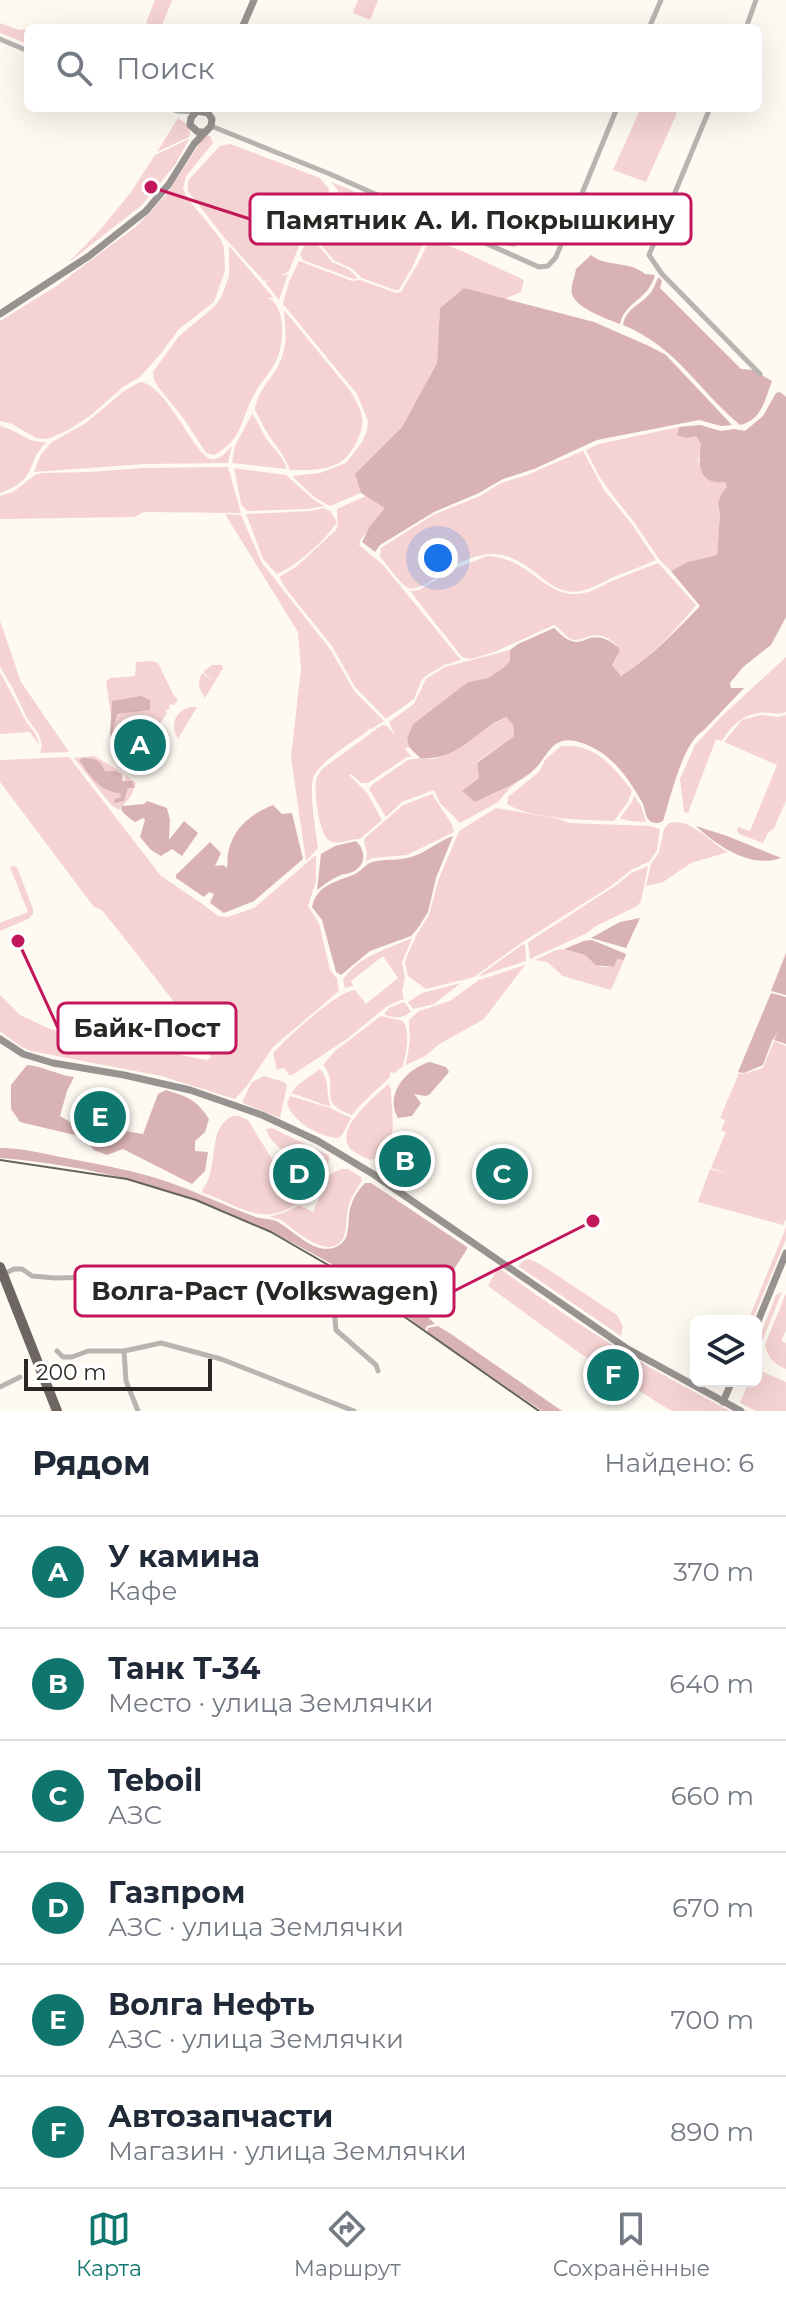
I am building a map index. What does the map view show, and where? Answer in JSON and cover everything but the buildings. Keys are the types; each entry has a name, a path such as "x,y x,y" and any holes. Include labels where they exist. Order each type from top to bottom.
{"highway":[{"path":"2,1271 57,1411"}],"main road":[{"path":"244,24 254,0"},
{"path":"187,154 192,141 191,118 196,112"},
{"path":"0,314 89,256 146,211 208,129 210,112"},
{"path":"191,126 198,132 208,129"},
{"path":"0,1039 23,1054 53,1063 190,1090 262,1115 318,1141 373,1174 626,1348 741,1411"},
{"path":"761,1315 786,1253"},
{"path":"723,1402 729,1387"}],"street":[{"path":"651,24 661,0"},
{"path":"747,24 756,0"},
{"path":"0,39 24,49"},
{"path":"178,112 191,126"},
{"path":"208,129 401,204 539,267 548,266 556,257 615,112"},
{"path":"708,112 649,255 662,274 760,374"},
{"path":"2,1271 22,1269 32,1276 55,1278 174,1275 200,1271 312,1308 334,1308 336,1330 376,1365 378,1371"},
{"path":"57,1351 63,1357 72,1357 88,1351 124,1351 161,1343 206,1355 354,1411"},
{"path":"124,1351 126,1381 138,1411"},
{"path":"0,1387 20,1377"}],"shaded area":[{"path":"155,0 172,0 163,24 146,23"},
{"path":"358,0 378,0 370,20 353,13"},
{"path":"0,23 24,29 24,42 0,33"},
{"path":"639,112 677,113 646,182 613,170"},
{"path":"178,118 188,125 189,137 157,152"},
{"path":"205,135 210,136 213,143 186,176 183,189 220,238 224,248 225,271 214,302 179,329 140,377 68,430 48,439 36,438 12,424 0,421 0,321 55,287 138,225 167,194"},
{"path":"189,139 175,165 142,205 68,263 131,192 155,155"},
{"path":"230,144 320,178 329,189 327,206 309,221 289,271 280,276 288,274 279,300 265,282 271,279 264,281 188,191 188,181 192,176 220,146"},
{"path":"331,182 403,211 423,243 399,290 362,278 351,268 335,261 311,234 317,219 327,213 340,196"},
{"path":"436,208 504,238 516,247 460,226"},
{"path":"309,234 332,262 348,269 358,278 353,279 303,260 300,255"},
{"path":"429,239 524,280 521,292 503,300 464,288 440,308 437,363 402,427 355,474 361,493 330,506 314,497 292,476 320,473 346,463 362,442 368,421 357,394 283,304 289,282 299,261 352,281 360,280 401,292"},
{"path":"229,246 273,297 268,298 274,302 281,317 282,336 276,361 255,393 236,435 214,455 206,453 158,387 153,372 179,336 221,298 229,276"},
{"path":"591,255 655,275 652,284 627,310 620,324 579,304 572,294 576,269"},
{"path":"659,277 662,281 660,288 741,369 753,370 772,381 762,408 753,419 740,425 673,357 642,334 623,325 628,313 650,294"},
{"path":"464,288 594,322 649,346 666,355 732,425 721,426 699,420 597,440 434,512 380,545 375,552 362,542 385,508 361,493 355,474 402,427 437,363 440,308"},
{"path":"284,310 348,388 360,410 361,431 354,447 344,460 330,467 290,470 255,410 256,402 284,351"},
{"path":"140,382 161,395 205,456 218,458 232,446 228,463 145,464 34,472 41,454 52,442 86,423 124,391"},
{"path":"780,392 786,397 786,617 771,645 743,667 730,683 731,688 744,688 689,746 663,821 655,823 648,819 636,792 610,759 592,747 571,740 556,744 523,778 475,802 462,791 479,778 477,763 514,736 513,725 506,717 445,755 420,758 409,747 407,738 413,724 468,682 488,678 503,668 510,661 510,650 518,644 554,628 573,642 598,637 614,644 620,650 612,665 621,676 672,634 700,606 671,571 688,562 717,555 718,503 727,487 725,482 709,480 705,476 700,465 701,444 696,436 686,438 677,435 679,427 700,425 721,431 745,431 763,416 776,393"},
{"path":"252,414 287,469 232,463 235,446"},
{"path":"0,426 34,441 47,442 21,482 0,493"},
{"path":"679,427 677,435 696,436 701,444 698,461 727,487 718,503 717,555 688,562 671,571 599,476 586,450 599,444"},
{"path":"583,451 604,490 656,560 588,589 571,592 553,586 514,559 494,554 463,561 424,585 409,588 380,557 381,548 433,515 480,496 501,483"},
{"path":"228,467 241,513 144,512 134,517 0,519 0,496 13,492 41,473"},
{"path":"234,468 286,475 324,506 247,511 241,504"},
{"path":"366,496 386,508 359,545 383,565 461,660 427,675 422,679 414,699 386,719 355,687 332,646 279,577 296,567 336,530 337,509"},
{"path":"323,508 330,511 337,522 310,552 277,574 263,559 246,514"},
{"path":"225,514 241,515 262,563 330,649 355,692 384,721 366,729 369,730 316,773 312,794 318,848 306,861 291,757 301,669 298,632"},
{"path":"487,556 514,563 555,589 577,594 658,563 696,605 662,644 621,676 612,665 620,650 610,640 597,635 574,640 554,625 494,652 471,659 462,657 410,591 419,590 452,570"},
{"path":"0,621 21,682 69,752 40,753 42,745 39,735 0,667"},
{"path":"510,650 511,661 503,668 488,678 468,682 413,724 407,738 409,747 405,749 412,757 407,757 368,783 361,783 349,775 367,793 382,820 360,839 337,843 330,841 323,831 318,813 316,779 322,769 382,725 395,735 389,722 414,704 426,679 445,667"},
{"path":"786,657 786,712 747,716 733,726 722,741 716,739 688,813 684,812 680,779 695,745"},
{"path":"136,662 158,663 178,699 174,705 170,704 156,729 143,730 146,734 155,731 147,743 139,737 133,746 137,749 135,753 110,736 112,722 106,681 135,676"},
{"path":"212,665 222,665 223,668 205,698 199,680 202,673 213,681 203,672"},
{"path":"0,672 40,746 30,732 0,734"},
{"path":"141,696 150,700 150,710 117,714 113,730 129,732 144,718 150,722 150,728 140,723 136,728 139,734 130,746 123,745 121,736 115,733 110,735 112,701"},
{"path":"197,707 178,739 175,720 180,712"},
{"path":"761,715 786,715 786,801 774,828 763,843 739,834 737,830 738,827 750,831 777,765 724,742 742,720"},
{"path":"506,717 513,725 514,736 477,762 479,778 475,802 522,778 498,802 460,823 440,803 434,790 402,802 386,817 369,789 373,784 408,760 435,759"},
{"path":"561,746 593,752 618,773 632,791 614,821 544,816 507,804 508,797 539,772 545,760"},
{"path":"94,756 123,773 124,796 127,795 125,774 136,783 131,796 119,810 111,805 74,758"},
{"path":"69,757 161,876 218,916 228,917 254,908 316,855 316,881 308,906 319,923 330,970 337,979 339,991 273,1047 235,1099 161,1076 31,1051 0,1031 0,995 20,1015 50,1029 206,1060 211,1058 184,1015 102,910 94,907 0,782 0,760"},
{"path":"79,760 97,760 105,771 121,774 122,781 132,781 135,788 128,788 124,801 114,803 121,797 120,793 107,790 96,782"},
{"path":"432,794 454,832 407,855 366,861 365,838 403,805"},
{"path":"634,795 641,806 646,822 620,818"},
{"path":"147,801 167,808 169,840 184,821 198,833 182,856 172,849 161,856 151,850 140,837 145,820 135,822 121,809 122,806"},
{"path":"273,805 282,814 292,813 303,859 254,901 224,913 210,903 214,894 209,892 204,897 176,878 210,842 221,853 215,866 227,868 229,849 240,827 252,816"},
{"path":"496,808 569,823 650,826 660,829 657,850 650,861 631,870 474,977 426,989 408,976 407,956 429,915 438,881 459,831"},
{"path":"679,822 692,827 728,852 691,863 663,882 646,886 664,829 669,823"},
{"path":"696,826 781,858 758,860 735,854"},
{"path":"453,836 436,878 428,912 418,928 411,936 370,951 341,975 336,972 322,920 312,907 318,893 370,863 409,858"},
{"path":"356,841 363,855 360,866 317,890 321,854 335,846"},
{"path":"648,866 641,901 637,906 530,959 530,941 631,873"},
{"path":"10,867 17,867 33,914 0,931 0,923 28,912"},
{"path":"640,918 626,948 591,938 620,922"},
{"path":"412,938 402,962 404,999 387,1006 347,1039 292,1075 284,1068 277,1070 273,1053 336,998 355,990 366,1004 398,978 383,956 351,981 353,986 345,988 343,980 349,972 374,954"},
{"path":"592,940 626,954 624,960 617,959 614,967 596,965 585,955 564,949"},
{"path":"525,944 526,961 477,977 522,945"},
{"path":"564,949 585,955 602,967 614,967 617,959 624,960 611,990 563,976 547,962 535,960"},
{"path":"786,953 786,995 771,991"},
{"path":"525,965 484,1019 406,1065 409,1020 419,1011 450,1001 479,980"},
{"path":"461,983 434,1004 413,1009 408,1002 422,993"},
{"path":"771,993 786,997 786,1044 774,1040 778,1032 772,1041 763,1065 744,1073 738,1072"},
{"path":"404,1002 411,1011 405,1016 384,1014 389,1008"},
{"path":"381,1016 403,1021 407,1043 403,1066 394,1073 390,1072 390,1077 352,1115 334,1105 330,1080 323,1065 335,1051"},
{"path":"774,1041 786,1046 786,1219 783,1225 698,1202 710,1169 731,1175 711,1168 726,1132 721,1131 725,1120 720,1118 739,1073 763,1068"},
{"path":"430,1062 446,1067 449,1072 429,1095 414,1094 421,1103 412,1116 398,1118 394,1100 400,1083 413,1070"},
{"path":"27,1065 74,1077 60,1116 70,1122 143,1134 158,1094 166,1090 191,1100 209,1119 205,1132 195,1141 195,1151 208,1152 205,1171 192,1184 123,1149 107,1155 94,1150 83,1137 20,1122 11,1109 11,1085"},
{"path":"320,1069 326,1078 331,1107 291,1093"},
{"path":"264,1076 287,1085 280,1118 243,1103 252,1082"},
{"path":"388,1084 393,1120 391,1140 387,1149 370,1160 353,1151 347,1143 347,1134 357,1115"},
{"path":"290,1096 351,1118 342,1135 338,1138 323,1135 301,1122 287,1104"},
{"path":"233,1116 248,1120 278,1169 281,1180 287,1185 285,1191 297,1199 296,1204 284,1211 261,1214 203,1193 219,1130"},
{"path":"272,1128 328,1155 330,1159 325,1167 281,1149 266,1129"},
{"path":"0,1148 117,1168 155,1178 253,1216 276,1221 312,1245 328,1249 345,1240 354,1198 365,1183 371,1183 467,1249 425,1314 435,1324 427,1326 425,1330 335,1266 255,1224 174,1192 132,1180 89,1170 0,1158"},
{"path":"341,1169 348,1169 362,1181 349,1205 344,1237 336,1245 319,1245 281,1220 269,1217 299,1205 313,1212 324,1187 315,1182"},
{"path":"786,1227 786,1239 754,1315 750,1315"},
{"path":"529,1259 617,1315 623,1326 621,1336 518,1266"},
{"path":"498,1267 611,1344 730,1411 672,1411 660,1404 581,1354 488,1286"},
{"path":"782,1292 762,1342 762,1331 776,1295"},
{"path":"786,1293 786,1330 781,1341 786,1343 786,1369 772,1360 765,1345"},
{"path":"438,1326 562,1411 542,1411 427,1332 428,1328"},
{"path":"762,1372 786,1382 786,1411 756,1411 740,1403 747,1387 762,1387"}],"railway":[{"path":"0,1160 127,1179 196,1200 271,1232 342,1273 539,1411"}],"place":[{"name":"Памятник А. И. Покрышкину","path":"151,187"},
{"name":"У камина","path":"140,745"},
{"name":"Байк-Пост","path":"18,941"},
{"name":"Волга Нефть","path":"100,1117"},
{"name":"Танк Т-34","path":"405,1161"},
{"name":"Газпром","path":"299,1174"},
{"name":"Teboil","path":"502,1174"},
{"name":"Волга-Раст (Volkswagen)","path":"593,1221"},
{"name":"Автозапчасти","path":"613,1375"}]}
